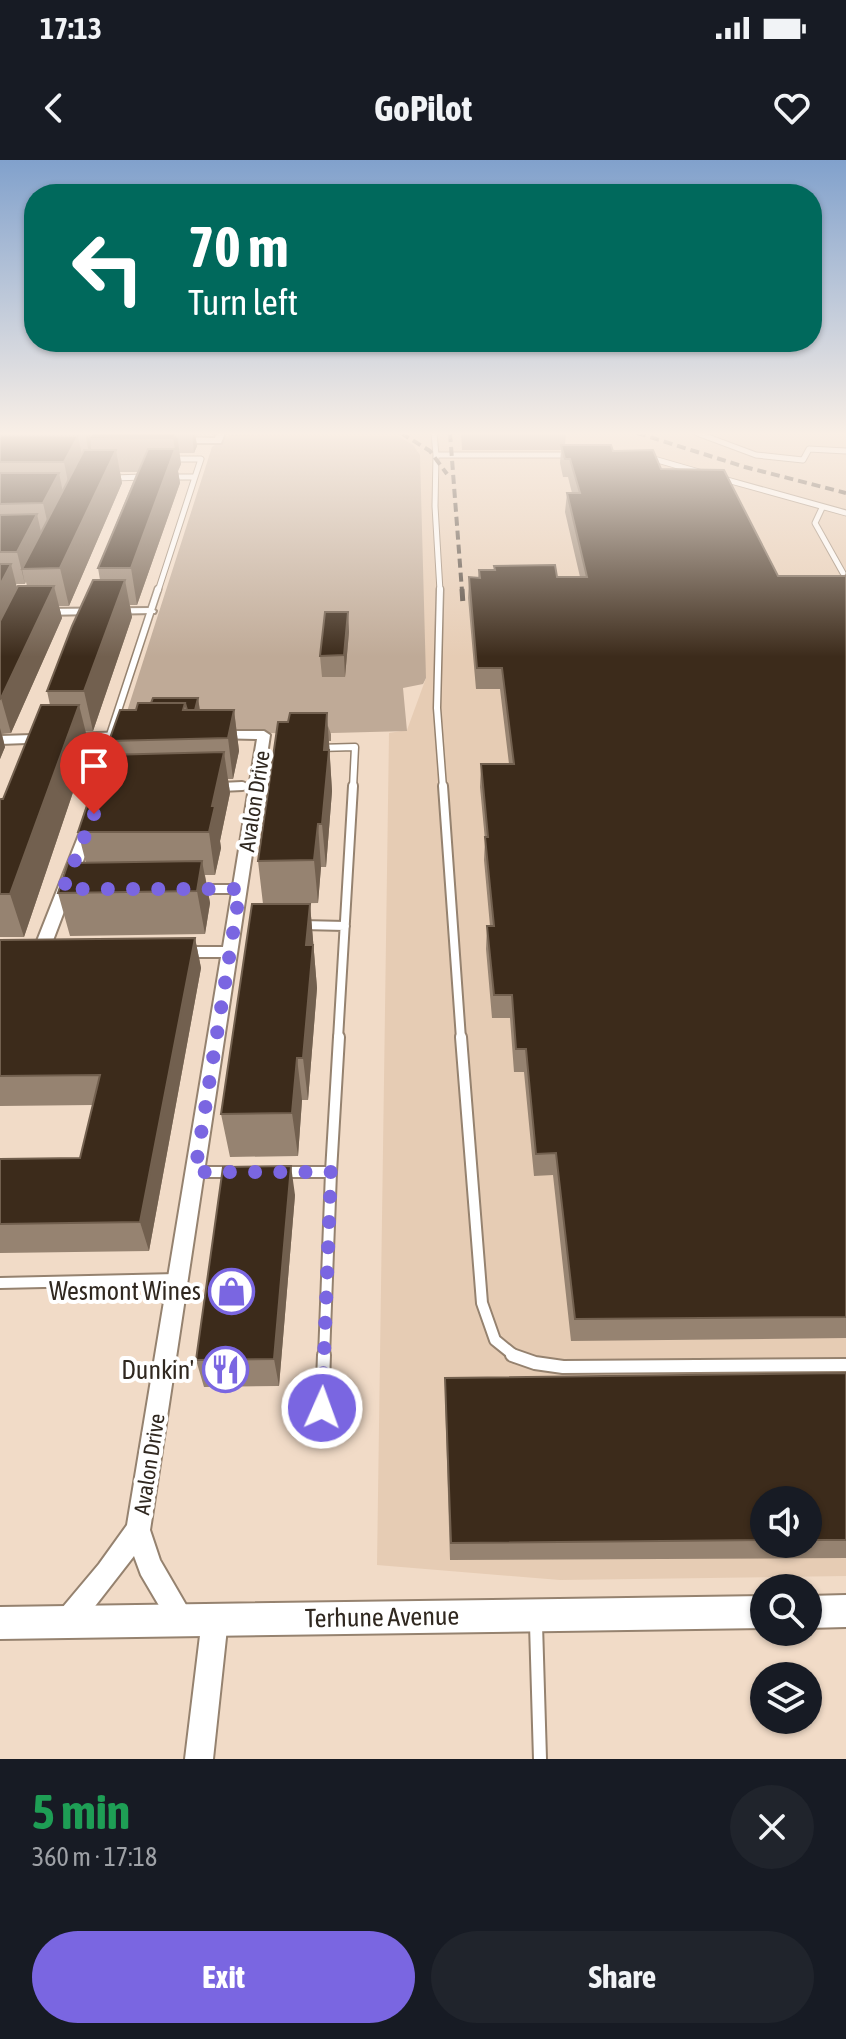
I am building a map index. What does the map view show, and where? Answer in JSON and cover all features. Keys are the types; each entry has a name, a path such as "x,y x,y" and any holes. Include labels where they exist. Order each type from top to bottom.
{"street":[{"path":"21,612 85,609 151,611"},
{"path":"78,627 85,609"},
{"path":"24,754 36,726"},
{"name":"Avalon Drive","path":"66,1623 108,1573 138,1530 256,786 268,744 202,736"},
{"path":"0,740 123,740"},
{"path":"42,951 70,889 93,817"},
{"path":"151,952 230,952"},
{"name":"Avalon Drive","path":"138,1530 150,1566 183,1622"},
{"path":"822,1612 846,1611"},
{"name":"Terhune Avenue","path":"0,1623 750,1612"},
{"path":"199,1759 215,1619"}],"lane":[{"path":"123,740 151,611 185,508"},
{"path":"435,508 440,591 437,708 479,1283 485,1320 497,1343 508,1353 546,1365 698,1368 846,1365"},
{"path":"843,573 815,523 822,508 846,513"},
{"path":"309,748 355,747 331,1172 322,1408"},
{"path":"211,787 256,786"},
{"path":"181,889 240,889"},
{"path":"298,925 345,926"},
{"path":"195,1172 240,1172"},
{"path":"270,1172 331,1172"},
{"path":"0,1283 178,1279"},
{"path":"536,1615 540,1759"}],"shaded area":[{"path":"193,508 421,508 426,678 423,684 403,688 407,731 296,734 122,727"},
{"path":"406,508 846,508 846,1576 750,1574 750,1577 560,1580 377,1565 389,733 407,730 426,678"}],"building":[{"path":"54,508 89,508 60,568 22,569"},
{"path":"123,508 153,508 131,568 98,568"},
{"path":"570,508 743,508 778,576 846,576 846,1317 575,1319 556,1153 536,1154 526,1049 516,1049 512,995 494,995 487,926 494,926 481,764 514,764 502,668 477,668 469,577 480,578 479,570 495,570 494,566 555,565 557,577 587,577"},
{"path":"37,514 17,552 0,552 0,515"},
{"path":"0,564 11,564 0,585"},
{"path":"93,580 125,580 84,691 47,691 72,626"},
{"path":"18,586 54,586 0,699 0,621"},
{"path":"325,612 348,612 344,655 320,656"},
{"path":"153,698 198,698 195,710 187,710 185,703 151,703"},
{"path":"138,703 185,703 183,710 234,710 228,738 109,741 120,710 136,710"},
{"path":"41,705 79,705 10,894 0,894 0,800"},
{"path":"290,713 327,713 324,750 329,750 322,824 318,824 314,860 258,861 278,722 288,722"},
{"path":"224,752 209,832 78,832 104,755"},
{"path":"202,861 197,891 58,893 68,863"},
{"path":"252,904 310,904 306,945 313,945 303,1058 297,1058 292,1113 221,1114"},
{"path":"195,938 140,1222 0,1224 0,1159 80,1158 100,1075 0,1076 0,940"},
{"path":"291,1166 274,1359 196,1360 223,1167"},
{"path":"846,1373 846,1540 822,1540 822,1486 750,1486 750,1540 451,1543 445,1378"}],"railway":[{"path":"456,508 462,591"},
{"path":"462,589 463,605"}],"place":[{"name":"Wesmont Wines","path":"232,1291"},
{"name":"Dunkin'","path":"225,1370"}],"route":[{"path":"94,814 63,889 240,889 195,1172 331,1172 322,1408"}]}
